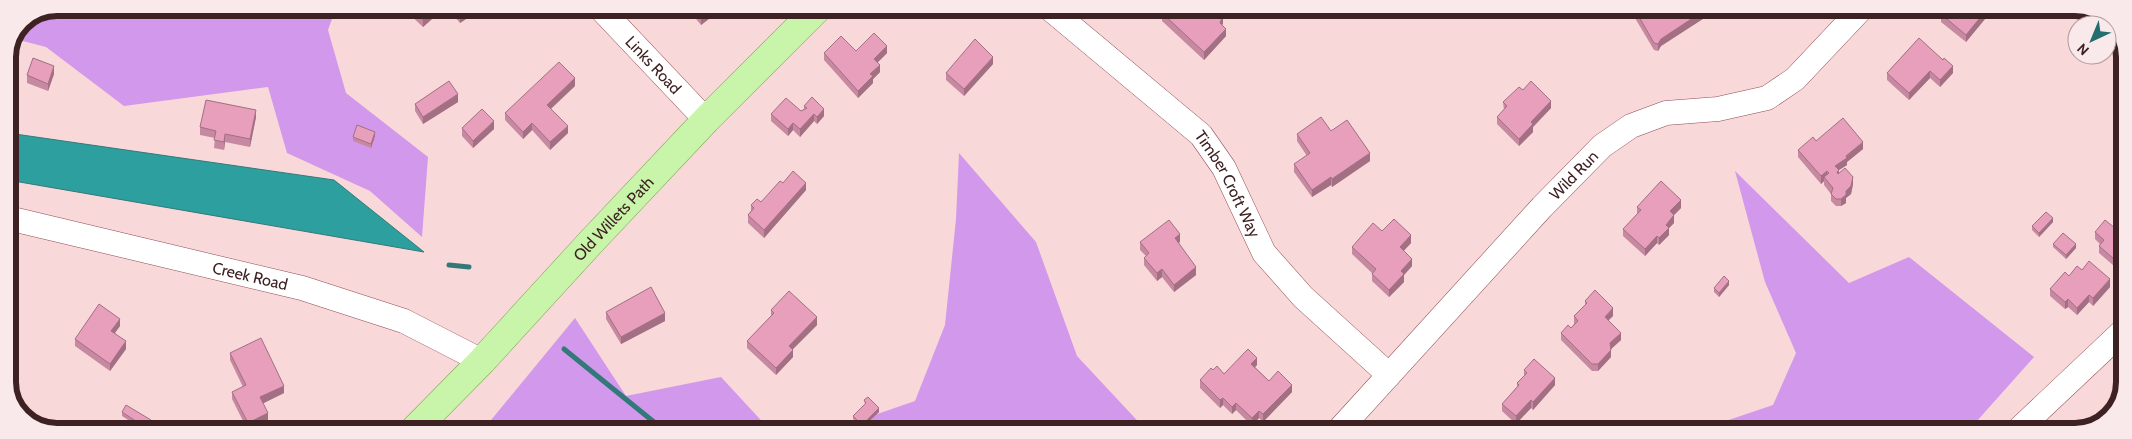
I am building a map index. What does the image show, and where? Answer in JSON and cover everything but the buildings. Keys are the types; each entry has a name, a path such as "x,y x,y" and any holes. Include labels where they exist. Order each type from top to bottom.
{"main road":[{"name":"Old Willets Path","path":"421,423 482,362 590,243 706,120 810,16"}],"street":[{"name":"Links Road","path":"608,16 706,120"},
{"name":"Timber Croft Way","path":"1059,16 1201,135 1224,168 1264,253 1303,297 1389,375"},
{"name":"Wild Run","path":"1345,423 1542,207 1602,146 1632,126 1666,113 1718,109 1767,98 1795,79 1854,16"},
{"name":"Creek Road","path":"16,220 302,288 404,321 482,362"},
{"path":"2026,423 2116,338"}],"shaded area":[{"path":"57,16 333,16 328,30 346,93 428,157 422,237 370,191 287,153 268,87 124,106 46,47 19,40 34,23 41,19"},
{"path":"959,153 1036,242 1077,356 1140,423 851,423 915,401 945,325 956,219"},
{"path":"1735,171 1849,283 1909,257 2034,357 1975,423 1720,423 1773,405 1796,353 1765,282"},
{"path":"575,318 626,396 721,377 764,423 489,423"}],"water":[{"path":"16,134 334,180 424,252 16,181"}],"waterway":[{"path":"449,265 469,267"},
{"path":"564,349 655,423"}]}
